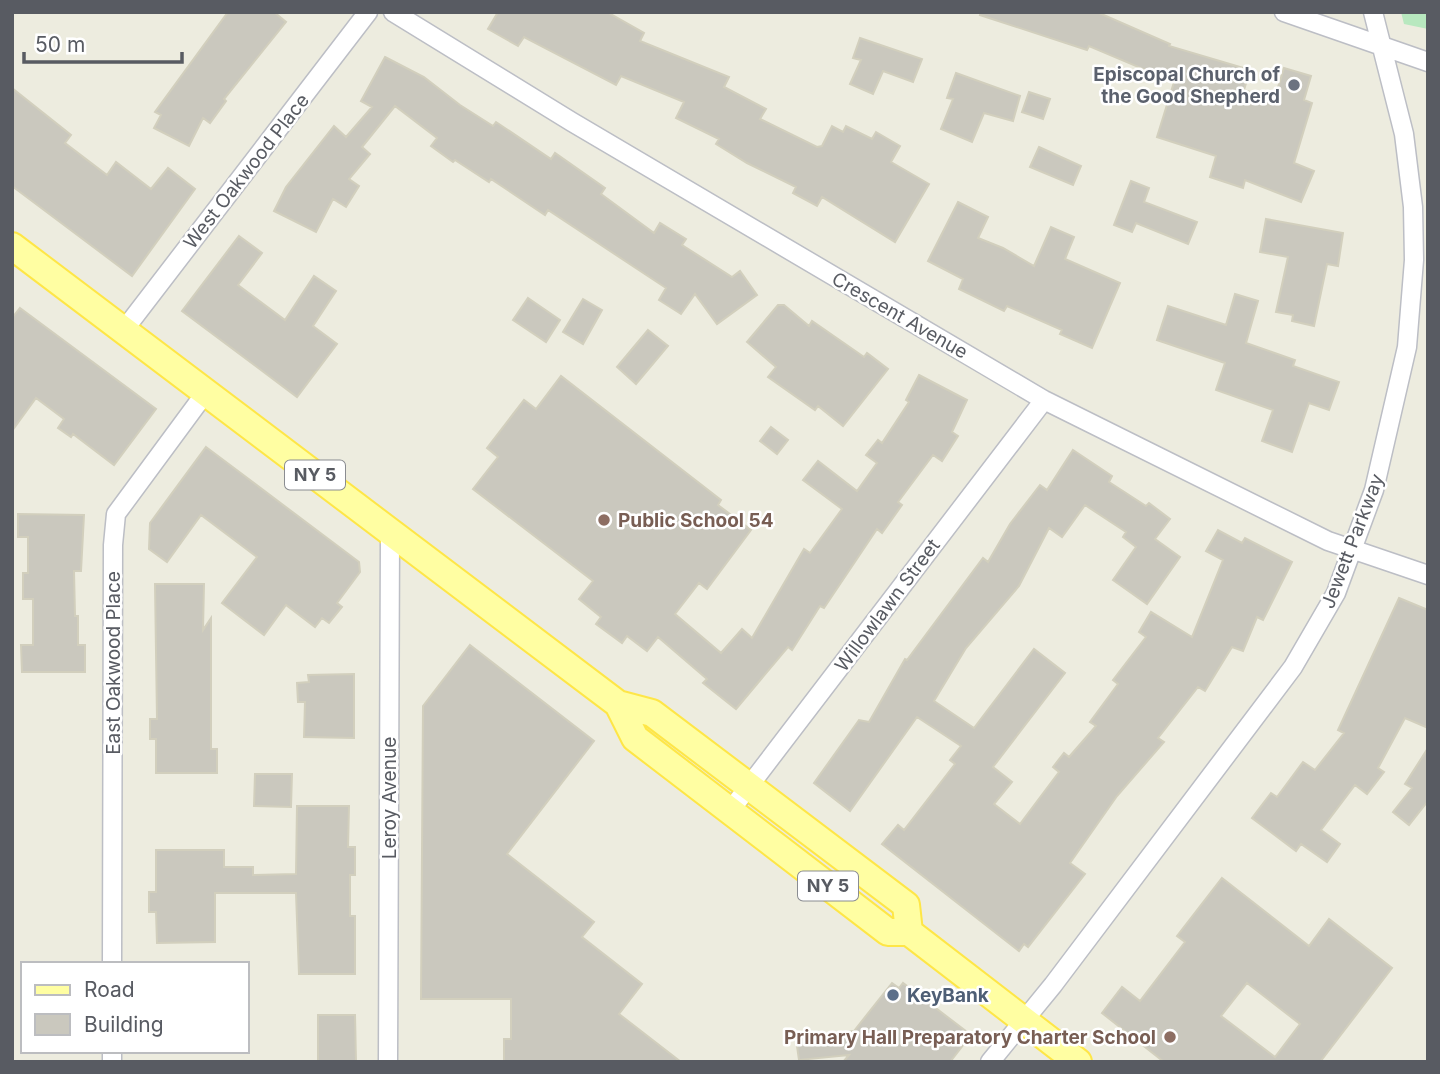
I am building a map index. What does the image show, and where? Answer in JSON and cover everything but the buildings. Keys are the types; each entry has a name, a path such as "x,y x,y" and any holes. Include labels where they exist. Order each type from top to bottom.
{"main road":[{"name":"NY 5","path":"12,246 618,704 652,713 906,905 909,932"},
{"name":"NY 5","path":"618,704 635,738 888,932 909,932 1078,1062"}],"street":[{"name":"West Oakwood Place","path":"124,330 368,12"},
{"name":"Crescent Avenue","path":"393,12 572,122 1044,400 1352,550 1428,575"},
{"path":"1284,12 1384,49 1428,62"},
{"name":"Jewett Parkway","path":"990,1062 1293,667 1336,593 1374,490 1401,382 1414,260 1410,176 1384,49 1373,12"},
{"name":"East Oakwood Place","path":"112,962 113,545 116,514 206,392"},
{"name":"Willowlawn Street","path":"730,811 1044,400"},
{"name":"Leroy Avenue","path":"388,1062 390,534"}],"green space":[{"path":"1401,12 1428,12 1428,29 1404,24"}],"place":[{"name":"Episcopal Church of the Good Shepherd","path":"1294,85"},
{"name":"Public School 54","path":"604,520"},
{"name":"KeyBank","path":"893,995"},
{"name":"Primary Hall Preparatory Charter School","path":"1170,1037"}]}
